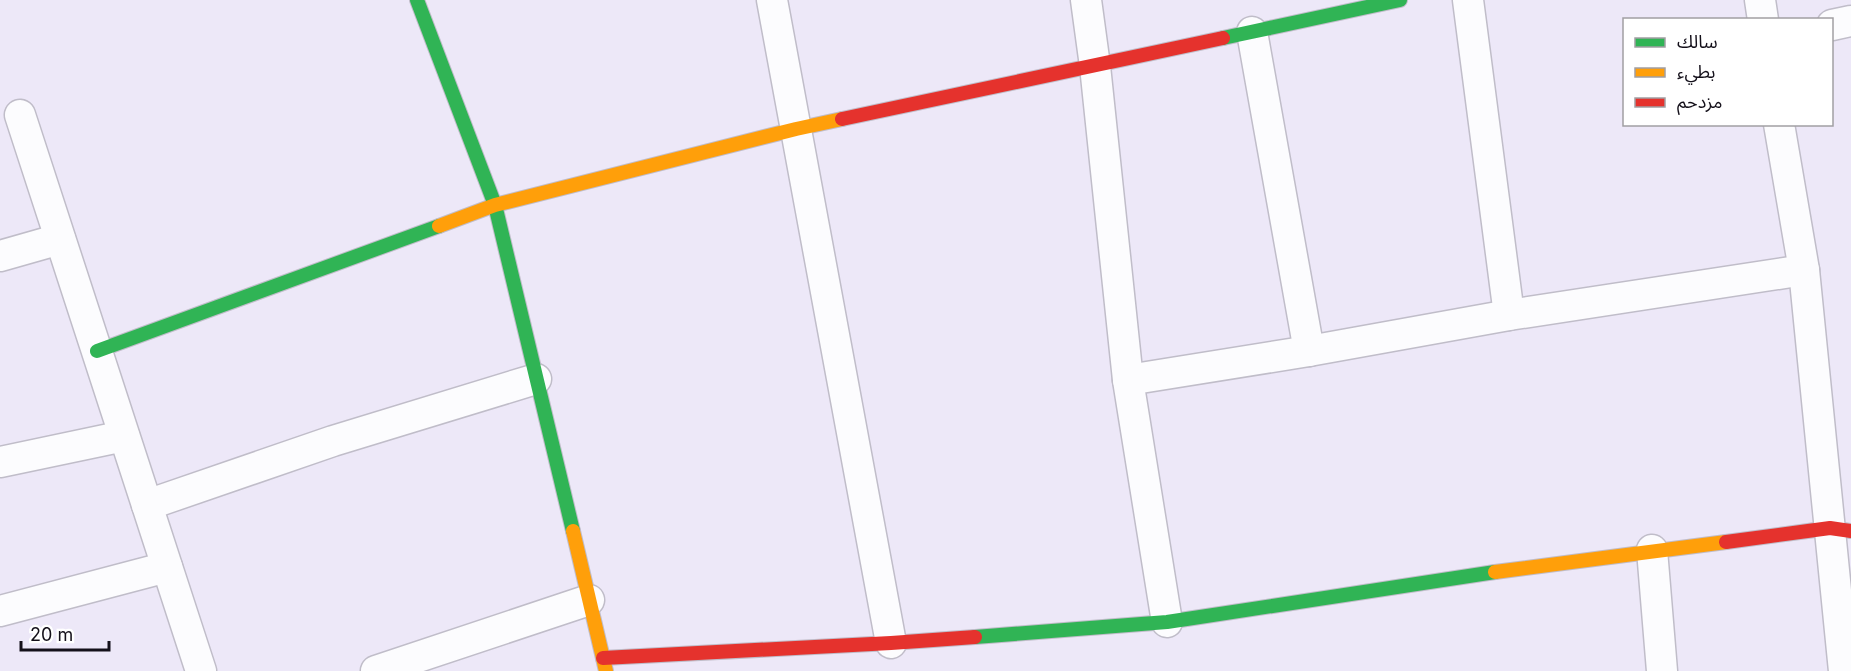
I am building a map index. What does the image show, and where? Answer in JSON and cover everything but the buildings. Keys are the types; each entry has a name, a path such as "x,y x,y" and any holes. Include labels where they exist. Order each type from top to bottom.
{"street":[{"path":"417,0 495,205 604,665 1167,622 1477,574 1652,550 1840,529"},
{"path":"772,0 891,643"},
{"path":"1086,0 1128,380 1167,622"},
{"path":"96,351 495,205 796,129 1400,0"},
{"path":"1468,0 1509,315"},
{"path":"1760,0 1763,18"},
{"path":"1833,25 1851,21"},
{"path":"1252,32 1309,351"},
{"path":"20,115 201,671"},
{"path":"1779,126 1804,270 1840,529 1844,671"},
{"path":"0,256 60,239"},
{"path":"1128,380 1309,351 1509,315 1804,270"},
{"path":"147,505 333,441 536,379"},
{"path":"0,462 124,436"},
{"path":"1652,550 1662,671"},
{"path":"0,611 167,567"},
{"path":"376,671 589,600"}],"traffic: fast":[{"path":"417,0 495,205 573,531"},
{"path":"1223,38 1400,0"},
{"path":"97,351 439,226"},
{"path":"975,637 1167,622 1495,572"}],"traffic: slow":[{"path":"439,226 495,205 842,119"},
{"path":"573,531 606,671"},
{"path":"1495,572 1726,542"}],"traffic: jam":[{"path":"842,119 1223,38"},
{"path":"1726,542 1830,528 1851,531"},
{"path":"603,658 975,637"}]}
